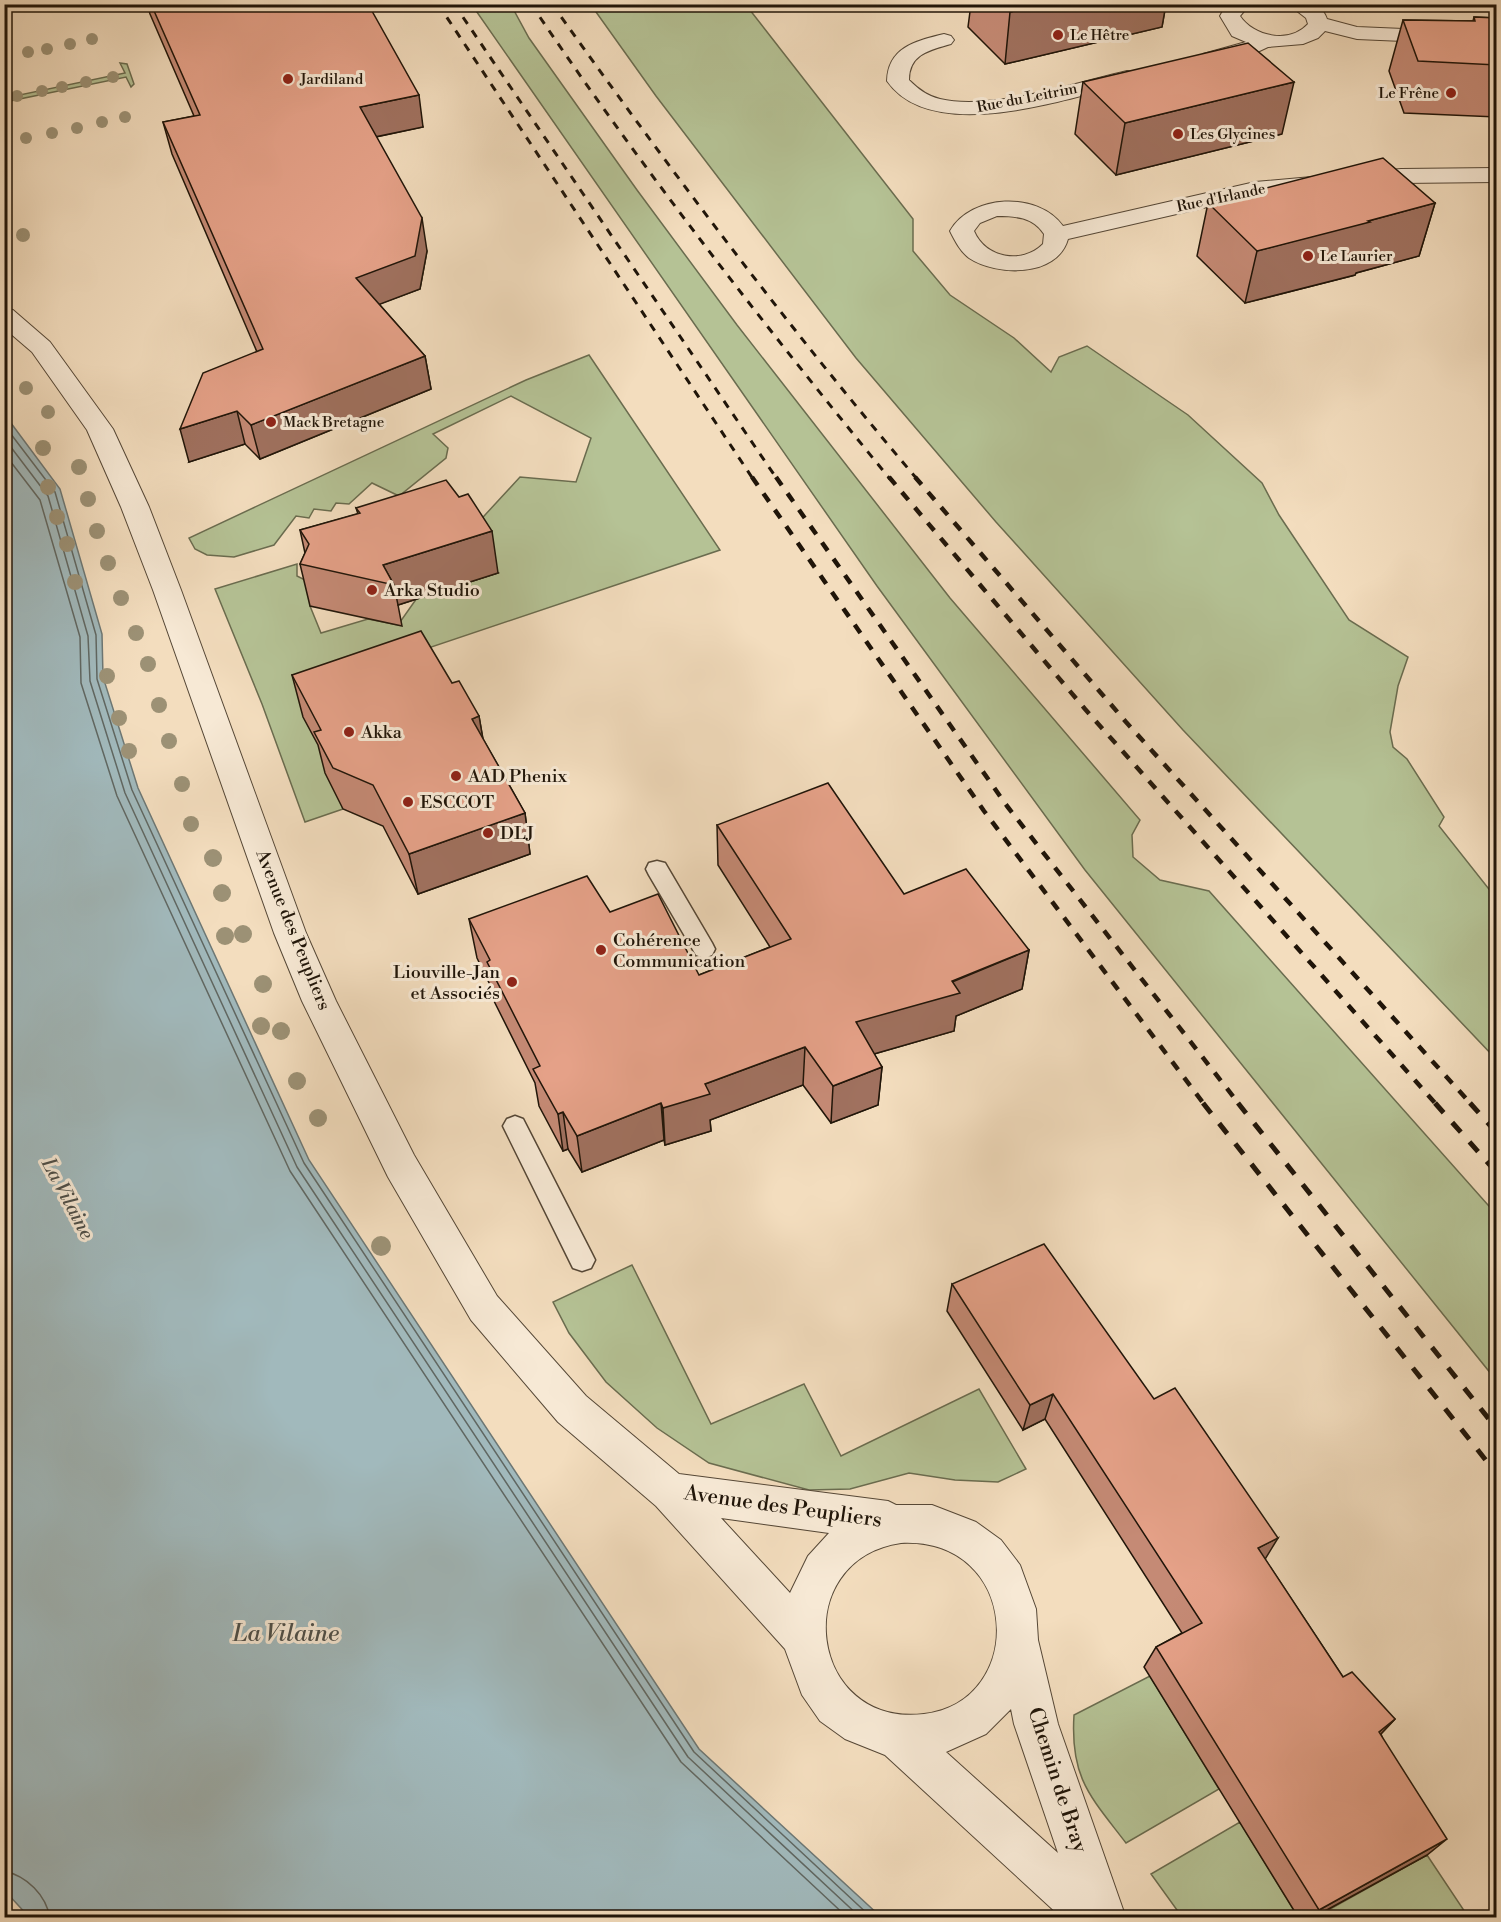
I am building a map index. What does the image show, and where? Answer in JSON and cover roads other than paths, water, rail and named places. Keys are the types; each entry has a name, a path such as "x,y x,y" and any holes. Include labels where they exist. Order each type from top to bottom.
{"street":[{"path":"1240,4 1230,16 1233,24 1240,31 1264,41 1280,42 1307,38 1317,30 1319,23 1316,16 1298,4"},
{"path":"1319,23 1357,33 1497,39"},
{"name":"Rue du Leitrim","path":"944,40 916,48 903,58 897,69 897,75 898,81 915,97 952,109 976,110 998,106 1142,74"},
{"path":"1187,63 1244,51 1264,41"},
{"name":"Rue d'Irlande","path":"1056,235 1255,189 1401,176 1497,175"},
{"name":"Avenue des Peupliers","path":"4,315 41,347 100,429 135,507 167,590 290,933 320,1001 396,1156 443,1241 484,1308 572,1409 670,1492 805,1640"},
{"name":"Avenue des Peupliers","path":"670,1492 895,1522 926,1523 956,1534 982,1553 1002,1578 1015,1608 1018,1641 1011,1675 992,1704 966,1726 933,1737 897,1737 863,1724 836,1702 815,1673 805,1640 805,1606 816,1574 837,1548 864,1530 895,1522"},
{"name":"Chemin de Bray","path":"1018,1641 1036,1724 1103,1917"},
{"path":"897,1737 1096,1917"}],"lane":[{"path":"657,869 704,949"},
{"path":"515,1126 582,1260"}],"water":[{"name":"La Vilaine","path":"5,415 60,489 102,634 103,677 138,788 309,1160 699,1749 881,1917 30,1918 5,1891"}],"railway":[{"path":"438,4 753,479"},
{"path":"454,4 777,479"},
{"path":"531,4 616,126 705,246 890,479"},
{"path":"552,4 729,245 821,363 917,479"},
{"path":"752,477 984,811 1204,1104"},
{"path":"776,477 1007,806 1239,1104"},
{"path":"889,477 1085,709 1436,1104"},
{"path":"915,477 1126,722 1471,1104"},
{"path":"1203,1103 1496,1473"},
{"path":"1238,1103 1496,1428"},
{"path":"1435,1103 1496,1172"},
{"path":"1470,1103 1496,1132"}],"place":[{"name":"Le Hêtre","path":"1058,35"},
{"name":"Jardiland","path":"288,79"},
{"name":"Le Frêne","path":"1451,93"},
{"name":"Les Glycines","path":"1178,134"},
{"name":"Le Laurier","path":"1308,256"},
{"name":"Mack Bretagne","path":"271,422"},
{"name":"Arka Studio","path":"372,590"},
{"name":"Akka","path":"349,732"},
{"name":"AAD Phenix","path":"456,776"},
{"name":"ESCCOT","path":"408,802"},
{"name":"DLJ","path":"488,833"},
{"name":"Cohérence Communication","path":"601,950"},
{"name":"Liouville-Jan et Associés","path":"512,982"}]}
